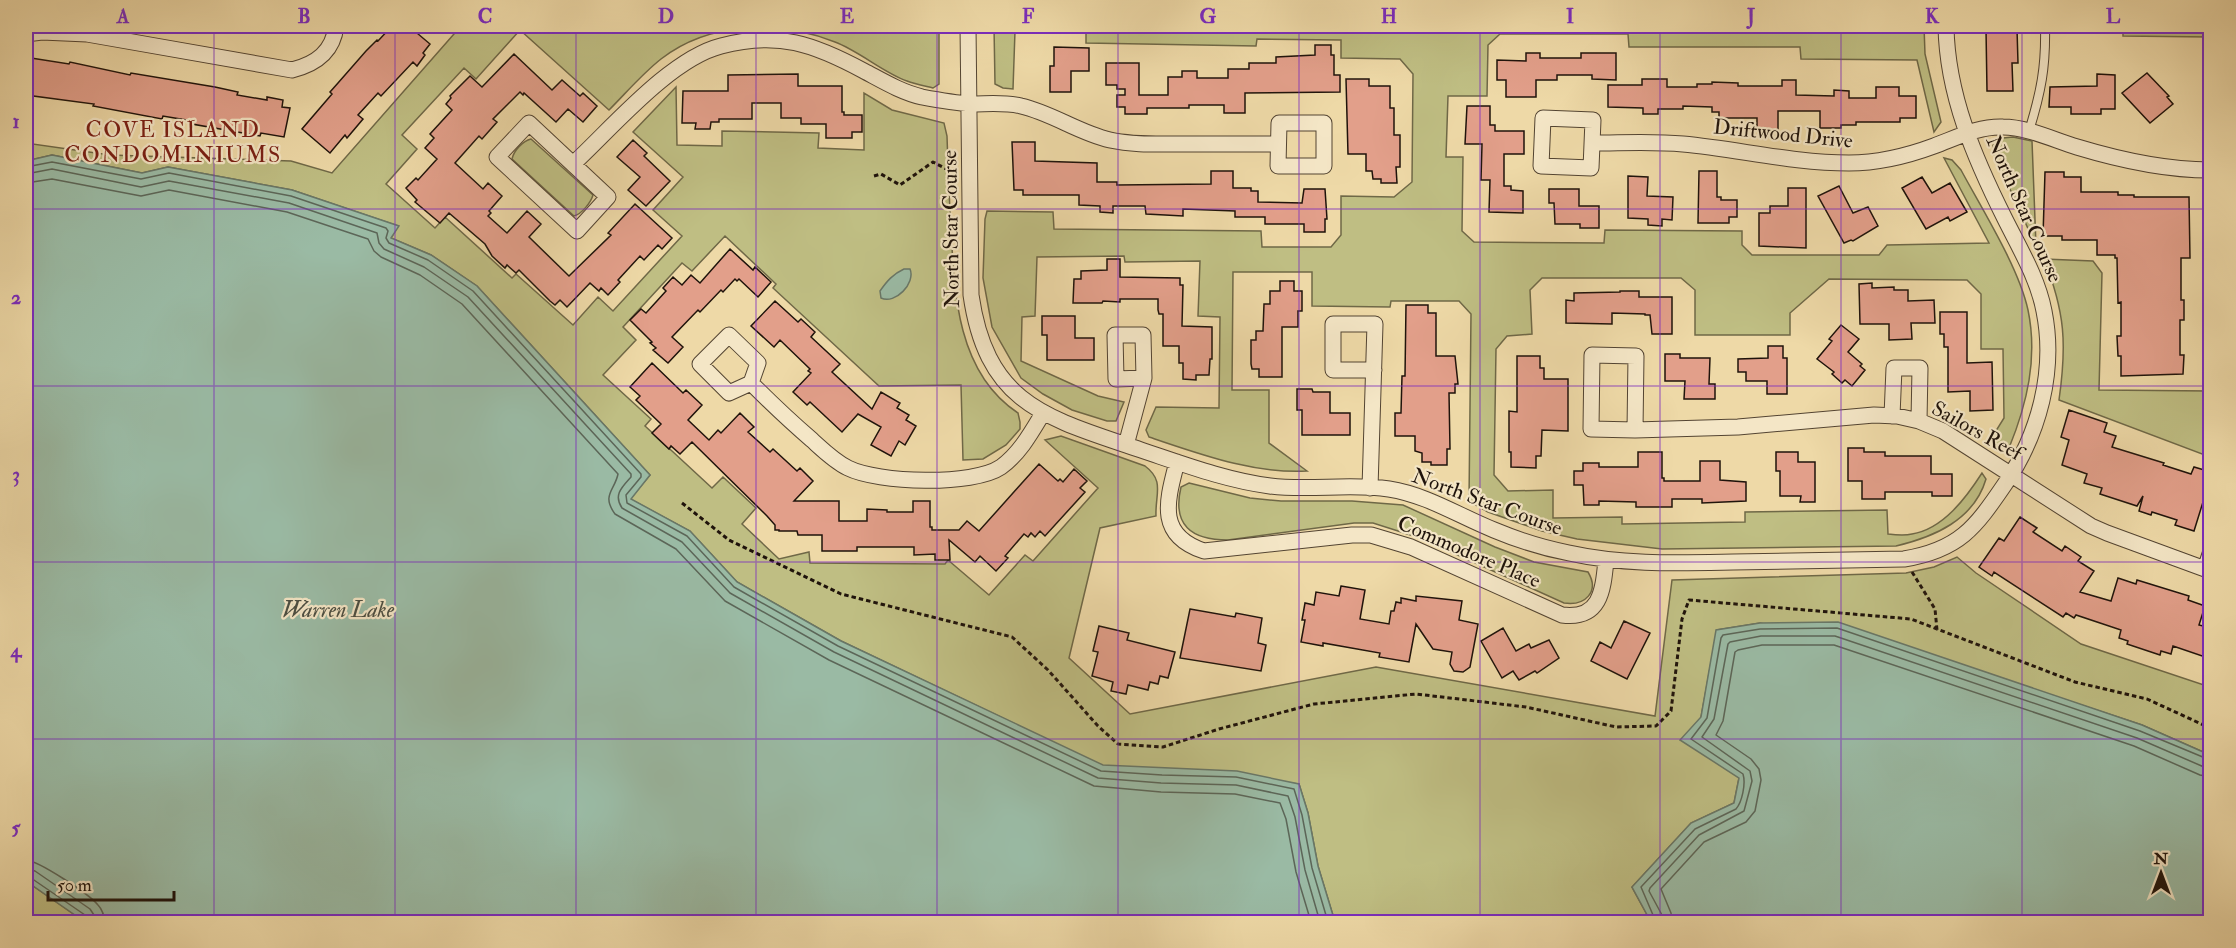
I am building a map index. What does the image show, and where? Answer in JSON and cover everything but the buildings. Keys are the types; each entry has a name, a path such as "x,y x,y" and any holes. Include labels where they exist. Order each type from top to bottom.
{"street":[{"path":"26,34 42,32 87,34 292,70 308,66 321,58 329,48 336,26"},
{"name":"North Star Course","path":"969,26 971,295 976,325 984,348 996,370 1012,389 1043,413 1061,422 1237,480 1269,486 1389,489 1417,495 1494,530 1529,543 1606,560 1655,563 1904,559 1927,555 1948,546 1964,535 1988,510 2012,474 2035,426 2044,393 2048,358 2044,309 2034,279 1984,177 1967,133 1956,100 1946,26"},
{"path":"573,164 663,79 685,63 719,46 745,40 767,39 794,41 820,48 892,87 919,96 970,104 1022,106 1087,133 1111,140 1135,144 1278,144"},
{"path":"1542,118 1593,120 1592,142 1591,168 1541,166 1542,118"},
{"path":"529,123 573,164 608,197 577,231 497,157 529,123"},
{"name":"Driftwood Drive","path":"1592,142 1682,144 1794,160 1850,163 1886,160 1967,133 2001,127 2029,131 2117,159 2193,170 2211,170"},
{"name":"Sailors Reef","path":"1635,430 1636,356 1592,355 1591,429 1635,430 1738,427 1874,415 1918,421 1943,431 2091,526 2208,570 2211,554"},
{"path":"1892,416 1894,368 1920,368 1918,421"},
{"path":"1370,488 1374,370"},
{"path":"1126,445 1144,378"},
{"path":"751,383 833,459 865,475 885,479 968,479 984,475 999,468 1016,455 1043,413"},
{"name":"Commodore Place","path":"1177,462 1167,502 1168,517 1173,529 1182,540 1204,550 1371,535 1411,547 1562,615 1572,616 1585,613 1600,599 1606,560"}],"lane":[{"path":"2029,131 2042,89 2046,26"}],"path":[{"path":"874,176 881,174 900,185 933,162 970,182"},
{"path":"682,503 729,540 841,594 1012,637 1048,670 1098,726 1118,744 1164,747 1219,729 1314,704 1416,694 1526,707 1617,727 1656,726 1671,711 1682,619 1689,600 1911,619 2075,682 2147,699 2211,728"},
{"path":"1904,559 1935,609 1936,630"}],"shaded area":[{"path":"461,26 939,26 939,84 933,88 889,73 844,46 814,35 792,30 746,28 701,37 680,46 654,65 609,110 520,30 476,79 464,68 402,135 417,149 386,184 435,228 445,217 512,278 516,274 573,325 598,297 613,311 682,236 653,210 683,177 633,132 676,87 677,145 722,146 722,131 819,133 818,148 864,150 864,93 892,110 944,123 947,136 952,252 957,304 971,354 982,376 998,396 1018,413 1020,429 1006,445 983,459 963,460 961,385 879,386 773,288 776,284 725,236 692,271 682,263 623,327 636,340 603,375 651,419 645,426 712,488 723,477 756,508 742,524 779,559 809,552 810,563 945,564 948,560 989,595 1025,555 1033,561 1098,488 1045,440 1061,436 1145,466 1155,477 1157,483 1156,516 1100,528 1069,658 1130,714 1376,667 1655,716 1672,580 1906,573 1934,567 1957,557 1976,573 2081,644 2210,687 2210,755 2142,725 1948,661 1760,623 1717,630 1701,717 1739,778 1734,803 1691,823 1632,887 1651,922 1335,922 1318,866 1308,813 1299,784 1103,766 841,641 737,582 690,531 630,499 650,475 477,286 431,255 391,238 398,226 292,190 168,167 142,173 52,155 26,161 26,143 110,155 291,161 332,173"},
{"path":"994,26 1924,26 1925,54 1941,122 1934,132 1917,60 1801,59 1800,47 1629,47 1628,34 1500,34 1488,45 1487,96 1448,96 1446,157 1463,157 1462,231 1474,242 1604,243 1605,230 1742,231 1742,245 1752,255 1879,255 1887,245 1989,243 1944,158 1952,160 1961,170 1999,239 2017,276 2028,310 2032,346 2029,380 2021,415 2009,448 1998,449 1989,442 2004,418 2003,349 1981,349 1981,294 1967,280 1829,279 1790,313 1790,335 1695,335 1695,290 1681,278 1542,278 1530,290 1532,334 1507,336 1496,349 1494,475 1508,491 1553,490 1553,518 1622,517 1622,524 1745,522 1745,512 1887,510 1888,534 1906,535 1923,531 1944,519 1961,502 1982,473 1986,479 1980,493 1962,516 1938,532 1896,546 1662,549 1577,539 1542,531 1488,512 1469,501 1471,314 1459,301 1391,301 1390,307 1312,306 1312,272 1233,272 1232,390 1269,390 1269,443 1307,471 1267,469 1227,462 1149,437 1146,430 1156,407 1219,408 1220,317 1198,316 1200,261 1125,262 1124,256 1037,257 1035,316 1022,317 1021,361 1098,396 1124,402 1116,421 1107,421 1072,410 1043,394 1021,378 992,327 983,278 987,211 1053,212 1054,229 1261,231 1262,247 1331,247 1341,235 1341,196 1394,197 1412,182 1413,74 1400,59 1341,58 1341,40 1257,39 1256,46 1086,43 1086,32 1015,31 1013,89 1003,88 995,84"},
{"path":"2123,26 2210,26 2210,37 2123,36"},
{"path":"2013,137 2032,141 2036,246 1994,154 1993,145 2003,138"},
{"path":"531,139 593,195 586,207 577,215 574,216 512,159 519,146"},
{"path":"2044,259 2093,261 2102,273 2099,390 2210,391 2210,457 2059,400 2063,362 2062,328 2056,296"},
{"path":"1189,483 1250,498 1403,505 1495,547 1534,562 1588,572 1591,579 1591,591 1584,600 1564,603 1420,538 1373,523 1354,523 1228,540 1204,537 1187,528 1179,511 1181,487"},
{"path":"26,881 85,922 33,922 26,915"}],"water":[{"name":"Warren Lake","path":"52,155 142,173 168,167 292,190 399,226 391,238 431,255 477,286 650,475 631,499 690,531 737,582 841,641 1103,765 1237,771 1299,784 1308,813 1318,866 1335,922 85,922 26,881 26,161"},
{"path":"904,269 910,269 911,275 907,286 898,296 881,298 880,291 885,284"},
{"path":"1838,622 2142,725 2210,755 2210,922 1651,922 1632,887 1691,823 1734,803 1739,778 1680,740 1701,717 1716,630 1760,623"}],"district":[{"name":"COVE ISLAND CONDOMINIUMS","path":"173,142"}]}
